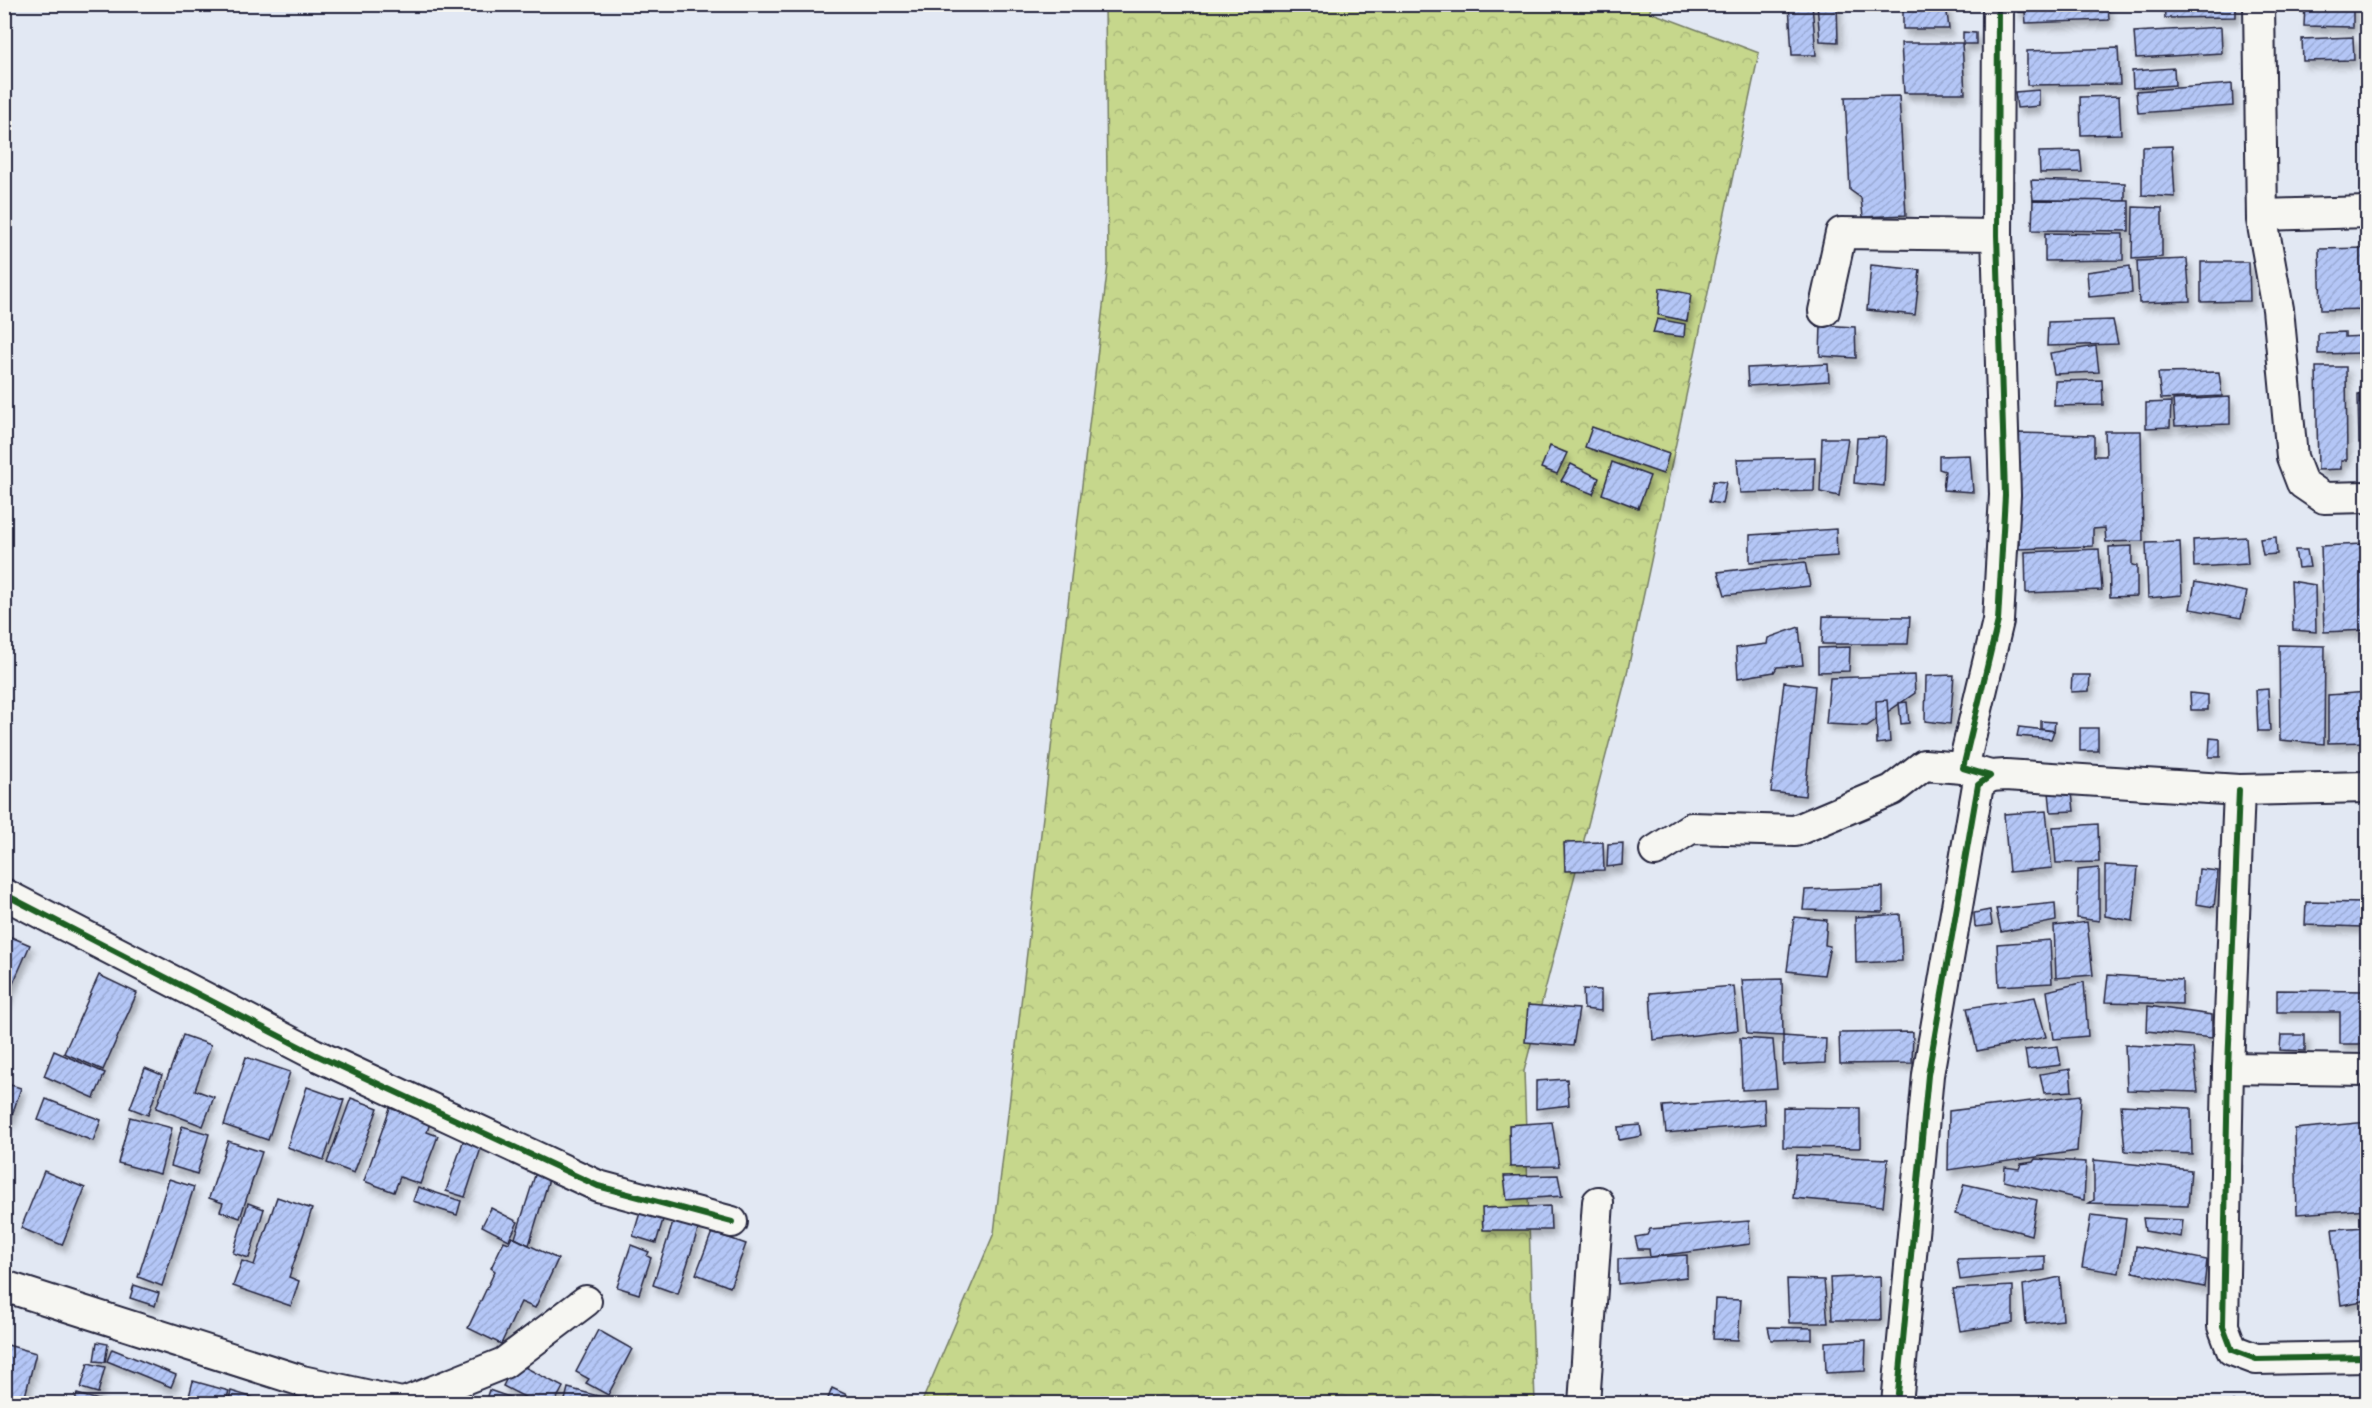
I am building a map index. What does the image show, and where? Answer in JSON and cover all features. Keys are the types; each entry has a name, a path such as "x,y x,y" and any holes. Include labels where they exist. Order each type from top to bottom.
{"street":[{"path":"1897,1404 1928,1075 1978,786 1977,772 1998,621 2005,495 1997,235 1998,4"},
{"path":"2259,4 2263,215 2278,309 2292,457 2302,483 2324,498 2367,498"},
{"path":"2263,215 2367,212"},
{"path":"1824,311 1841,233 1997,235"},
{"path":"1655,851 1691,828 1795,831 1892,789 1924,765 2006,775 2239,790 2367,788"},
{"path":"2239,790 2228,1068 2223,1326 2232,1350 2256,1359 2367,1357"},
{"path":"4,894 314,1054 598,1186 732,1222"},
{"path":"2228,1068 2367,1070"},
{"path":"1584,1404 1598,1202"},
{"path":"4,1286 302,1381 405,1403 504,1363 586,1301"}],"green space":[{"path":"1105,5 1651,5 1650,12 1759,53 1626,678 1524,1071 1535,1403 921,1404 994,1233 1108,264"}],"building":[{"path":"1789,4 1812,4 1816,55 1792,55"},
{"path":"1817,4 1837,4 1838,42 1820,41"},
{"path":"1903,4 1946,4 1949,29 1903,29"},
{"path":"2018,4 2108,4 2109,20 2026,23 2025,12 2018,12"},
{"path":"2164,4 2236,4 2236,17 2165,18"},
{"path":"2305,4 2353,4 2353,27 2304,26"},
{"path":"2221,27 2222,53 2136,58 2134,32"},
{"path":"1963,32 1976,33 1976,44 1963,44"},
{"path":"2353,37 2354,60 2303,61 2302,39"},
{"path":"2365,38 2368,38 2368,59 2366,59"},
{"path":"1901,43 1962,43 1965,93 1904,93"},
{"path":"2118,48 2120,84 2027,85 2027,51"},
{"path":"2174,68 2175,85 2133,88 2132,71"},
{"path":"2232,84 2233,106 2138,113 2136,91"},
{"path":"2039,90 2039,106 2017,108 2015,92"},
{"path":"1899,96 1906,215 1863,217 1861,198 1850,190 1845,97"},
{"path":"2119,96 2121,134 2081,135 2080,97"},
{"path":"2172,146 2175,197 2142,195 2142,147"},
{"path":"2080,151 2082,172 2040,173 2039,152"},
{"path":"2031,180 2125,183 2125,201 2033,200"},
{"path":"2033,200 2129,201 2129,231 2032,230"},
{"path":"2133,207 2162,208 2162,257 2132,259"},
{"path":"2045,233 2123,234 2123,260 2045,261"},
{"path":"2368,248 2368,309 2321,310 2319,249"},
{"path":"2187,259 2190,301 2139,303 2137,261"},
{"path":"2201,262 2249,262 2250,301 2201,302"},
{"path":"1871,265 1920,270 1915,315 1867,310"},
{"path":"2130,266 2132,293 2089,297 2087,272"},
{"path":"1660,288 1691,294 1687,321 1658,315"},
{"path":"1657,319 1685,324 1684,337 1653,333"},
{"path":"2113,320 2118,344 2047,346 2048,322"},
{"path":"1821,325 1855,327 1856,358 1820,356"},
{"path":"2345,332 2345,337 2363,336 2364,353 2318,354 2318,333"},
{"path":"2096,346 2099,372 2054,374 2050,353"},
{"path":"1828,364 1829,381 1748,386 1747,368"},
{"path":"2316,367 2346,367 2347,460 2341,460 2341,469 2318,470"},
{"path":"2219,372 2222,396 2161,399 2158,373"},
{"path":"2102,380 2103,405 2054,406 2055,381"},
{"path":"2358,394 2368,394 2368,442 2359,443"},
{"path":"2230,397 2230,424 2175,426 2173,400"},
{"path":"2171,402 2170,427 2146,428 2146,403"},
{"path":"1592,427 1669,454 1663,474 1585,447"},
{"path":"2105,431 2141,431 2143,541 2106,542 2105,528 2093,529 2093,546 2019,549 2019,433 2094,435 2094,456 2106,456"},
{"path":"1886,437 1884,486 1854,483 1857,438"},
{"path":"1822,438 1848,438 1839,496 1820,492"},
{"path":"1550,446 1567,453 1557,474 1541,468"},
{"path":"1970,455 1973,492 1943,490 1945,471 1939,469 1939,456"},
{"path":"1815,457 1814,491 1740,493 1737,459"},
{"path":"1612,462 1650,476 1638,508 1602,494"},
{"path":"1571,464 1599,478 1593,494 1561,481"},
{"path":"1713,481 1726,482 1722,504 1709,502"},
{"path":"1836,529 1837,556 1750,562 1750,535"},
{"path":"2246,537 2248,564 2194,567 2193,540"},
{"path":"2276,537 2277,554 2263,555 2260,539"},
{"path":"2180,542 2182,595 2148,598 2146,543"},
{"path":"2363,544 2367,630 2324,632 2321,546"},
{"path":"2132,546 2132,565 2137,566 2137,596 2110,597 2109,547"},
{"path":"2099,549 2102,590 2026,593 2025,552"},
{"path":"2295,550 2307,550 2310,567 2298,568"},
{"path":"1805,562 1810,586 1725,595 1718,572"},
{"path":"2291,581 2315,585 2316,632 2293,630"},
{"path":"2195,582 2247,592 2241,618 2190,609"},
{"path":"1823,616 1910,617 1908,644 1822,644"},
{"path":"1799,627 1803,665 1777,667 1774,672 1738,678 1736,648 1767,644 1768,638"},
{"path":"2279,645 2325,646 2324,744 2280,740"},
{"path":"1850,647 1849,671 1818,672 1818,648"},
{"path":"1914,675 1915,693 1867,726 1826,724 1830,678"},
{"path":"1954,675 1950,724 1925,721 1926,676"},
{"path":"2072,675 2090,675 2089,691 2071,692"},
{"path":"1784,682 1815,686 1805,796 1771,792"},
{"path":"2268,689 2270,731 2258,731 2256,690"},
{"path":"2368,692 2368,742 2328,743 2328,695"},
{"path":"2190,693 2208,695 2208,710 2191,710"},
{"path":"1887,700 1890,742 1877,744 1876,701"},
{"path":"1907,702 1909,723 1901,724 1899,703"},
{"path":"2041,721 2055,722 2054,731 2041,729"},
{"path":"2019,727 2054,731 2051,739 2017,736"},
{"path":"2080,728 2098,728 2098,751 2080,751"},
{"path":"2210,738 2220,739 2220,757 2209,757"},
{"path":"2049,792 2072,792 2074,811 2051,812"},
{"path":"2046,811 2052,868 2009,872 2004,814"},
{"path":"2098,824 2099,862 2056,863 2053,827"},
{"path":"1603,842 1604,870 1565,871 1564,843"},
{"path":"1623,843 1622,865 1607,867 1608,844"},
{"path":"2105,865 2138,867 2133,921 2105,916"},
{"path":"2099,868 2099,921 2077,918 2078,870"},
{"path":"2199,869 2218,871 2214,907 2196,904"},
{"path":"1883,887 1883,912 1803,910 1805,890"},
{"path":"2306,902 2366,903 2362,927 2305,925"},
{"path":"2055,903 2056,921 2001,932 1996,909"},
{"path":"1990,910 1992,925 1975,927 1974,913"},
{"path":"1900,914 1902,961 1856,963 1855,917"},
{"path":"1794,917 1827,920 1825,945 1830,946 1824,975 1787,971"},
{"path":"2087,922 2093,975 2056,978 2054,926"},
{"path":"4,934 30,945 4,1004"},
{"path":"2050,940 2052,983 1999,986 1997,944"},
{"path":"99,975 137,993 103,1070 64,1053"},
{"path":"2108,975 2182,980 2182,1004 2105,1002"},
{"path":"1782,979 1783,1036 1747,1034 1742,980"},
{"path":"2084,982 2088,1036 2054,1039 2047,991"},
{"path":"1734,986 1738,1030 1653,1040 1650,993"},
{"path":"1583,989 1601,990 1601,1011 1584,1009"},
{"path":"2277,990 2368,991 2368,1044 2340,1044 2340,1012 2277,1012"},
{"path":"2035,997 2046,1037 1977,1051 1967,1008"},
{"path":"1528,1005 1579,1009 1573,1046 1525,1042"},
{"path":"2148,1006 2212,1015 2212,1038 2147,1031"},
{"path":"1913,1032 1912,1063 1840,1064 1839,1033"},
{"path":"183,1035 211,1045 195,1090 214,1097 203,1126 156,1108"},
{"path":"2281,1035 2305,1035 2305,1051 2280,1050"},
{"path":"1783,1036 1826,1039 1825,1063 1783,1065"},
{"path":"1740,1038 1773,1040 1777,1088 1742,1090"},
{"path":"2125,1045 2193,1048 2198,1092 2127,1090"},
{"path":"2058,1046 2061,1065 2028,1069 2025,1050"},
{"path":"54,1051 105,1073 94,1098 44,1076"},
{"path":"246,1057 290,1072 268,1140 224,1125"},
{"path":"145,1068 162,1075 148,1115 130,1108"},
{"path":"2070,1069 2072,1091 2044,1093 2040,1074"},
{"path":"1567,1079 1569,1105 1536,1109 1536,1081"},
{"path":"4,1083 21,1088 10,1121 4,1119"},
{"path":"307,1087 344,1100 324,1160 287,1147"},
{"path":"2081,1095 2077,1151 1948,1170 1949,1111"},
{"path":"351,1098 378,1108 354,1173 327,1163"},
{"path":"46,1099 101,1120 93,1141 38,1120"},
{"path":"1764,1099 1765,1124 1666,1133 1663,1106"},
{"path":"2121,1105 2191,1108 2192,1154 2125,1151"},
{"path":"1783,1107 1860,1108 1860,1148 1783,1147"},
{"path":"390,1108 430,1123 427,1132 438,1136 420,1184 400,1177 394,1192 364,1181"},
{"path":"130,1117 172,1128 160,1174 118,1163"},
{"path":"1552,1122 1559,1166 1510,1167 1509,1125"},
{"path":"2368,1122 2368,1209 2297,1214 2295,1129"},
{"path":"1640,1125 1642,1136 1619,1140 1618,1127"},
{"path":"182,1126 209,1134 197,1174 171,1166"},
{"path":"465,1136 483,1142 465,1197 446,1191"},
{"path":"228,1141 262,1152 240,1218 220,1211 223,1203 209,1198"},
{"path":"1797,1155 1888,1159 1883,1206 1793,1198"},
{"path":"2035,1159 2086,1162 2084,1200 2004,1181 2005,1167 2019,1169 2021,1164 2033,1162"},
{"path":"2094,1160 2191,1170 2188,1206 2089,1203 2094,1200"},
{"path":"44,1171 85,1188 62,1245 21,1228"},
{"path":"536,1172 549,1179 529,1245 515,1238"},
{"path":"1558,1175 1562,1196 1507,1200 1504,1176"},
{"path":"169,1179 194,1187 162,1286 138,1277"},
{"path":"1964,1184 2037,1200 2031,1235 1955,1214"},
{"path":"418,1187 461,1201 457,1215 413,1201"},
{"path":"277,1197 312,1209 289,1277 299,1281 291,1306 233,1286 242,1261 254,1265"},
{"path":"248,1203 264,1209 249,1258 233,1253"},
{"path":"642,1206 665,1213 656,1243 633,1236"},
{"path":"1550,1206 1551,1230 1483,1230 1482,1208"},
{"path":"491,1208 518,1222 509,1240 482,1226"},
{"path":"676,1213 701,1220 678,1294 653,1285"},
{"path":"2091,1215 2126,1219 2119,1273 2082,1267"},
{"path":"2143,1218 2183,1220 2181,1237 2145,1231"},
{"path":"1749,1221 1750,1244 1650,1257 1649,1249 1638,1249 1635,1237 1647,1235 1650,1229"},
{"path":"2368,1227 2368,1300 2341,1305 2332,1229"},
{"path":"712,1232 746,1244 730,1287 696,1274"},
{"path":"512,1237 558,1259 535,1308 521,1302 501,1344 468,1328 495,1271 491,1268 504,1241 509,1243"},
{"path":"631,1245 649,1252 647,1256 651,1258 639,1294 617,1287"},
{"path":"2136,1246 2207,1260 2204,1287 2133,1272"},
{"path":"1687,1255 1687,1277 1618,1284 1618,1259"},
{"path":"2045,1256 2045,1270 1960,1280 1957,1259"},
{"path":"1880,1276 1881,1320 1832,1320 1830,1278"},
{"path":"2060,1277 2063,1320 2026,1324 2023,1285"},
{"path":"1787,1279 1824,1280 1828,1323 1789,1323"},
{"path":"134,1285 159,1293 155,1306 130,1298"},
{"path":"2013,1286 2013,1323 1960,1331 1953,1289"},
{"path":"1715,1299 1741,1300 1738,1340 1713,1339"},
{"path":"1768,1327 1812,1328 1812,1339 1771,1340"},
{"path":"598,1330 632,1349 608,1395 586,1383 589,1379 576,1372"},
{"path":"1866,1340 1865,1371 1826,1373 1825,1342"},
{"path":"97,1342 108,1344 105,1362 94,1361"},
{"path":"4,1344 36,1353 23,1404 4,1404"},
{"path":"112,1349 176,1375 171,1387 107,1361"},
{"path":"515,1362 563,1387 554,1404 538,1404 503,1386"},
{"path":"88,1363 105,1367 98,1393 81,1388"},
{"path":"193,1381 229,1391 225,1404 187,1404"},
{"path":"568,1388 613,1400 612,1404 564,1404"},
{"path":"832,1388 847,1395 844,1404 826,1404"},
{"path":"489,1390 523,1402 522,1404 485,1402"},
{"path":"231,1391 264,1401 263,1404 228,1404"},
{"path":"77,1394 99,1400 98,1404 74,1404"},
{"path":"2228,1402 2270,1402 2270,1404 2228,1404"}],"cycle path":[{"path":"1897,1404 1928,1075 1978,785 1990,776 1963,768 1998,621 2005,495 1997,235 1998,4"},
{"path":"2239,790 2228,1068 2223,1326 2232,1350 2256,1359 2368,1357"},
{"path":"4,894 314,1054 598,1186 732,1222"}]}
